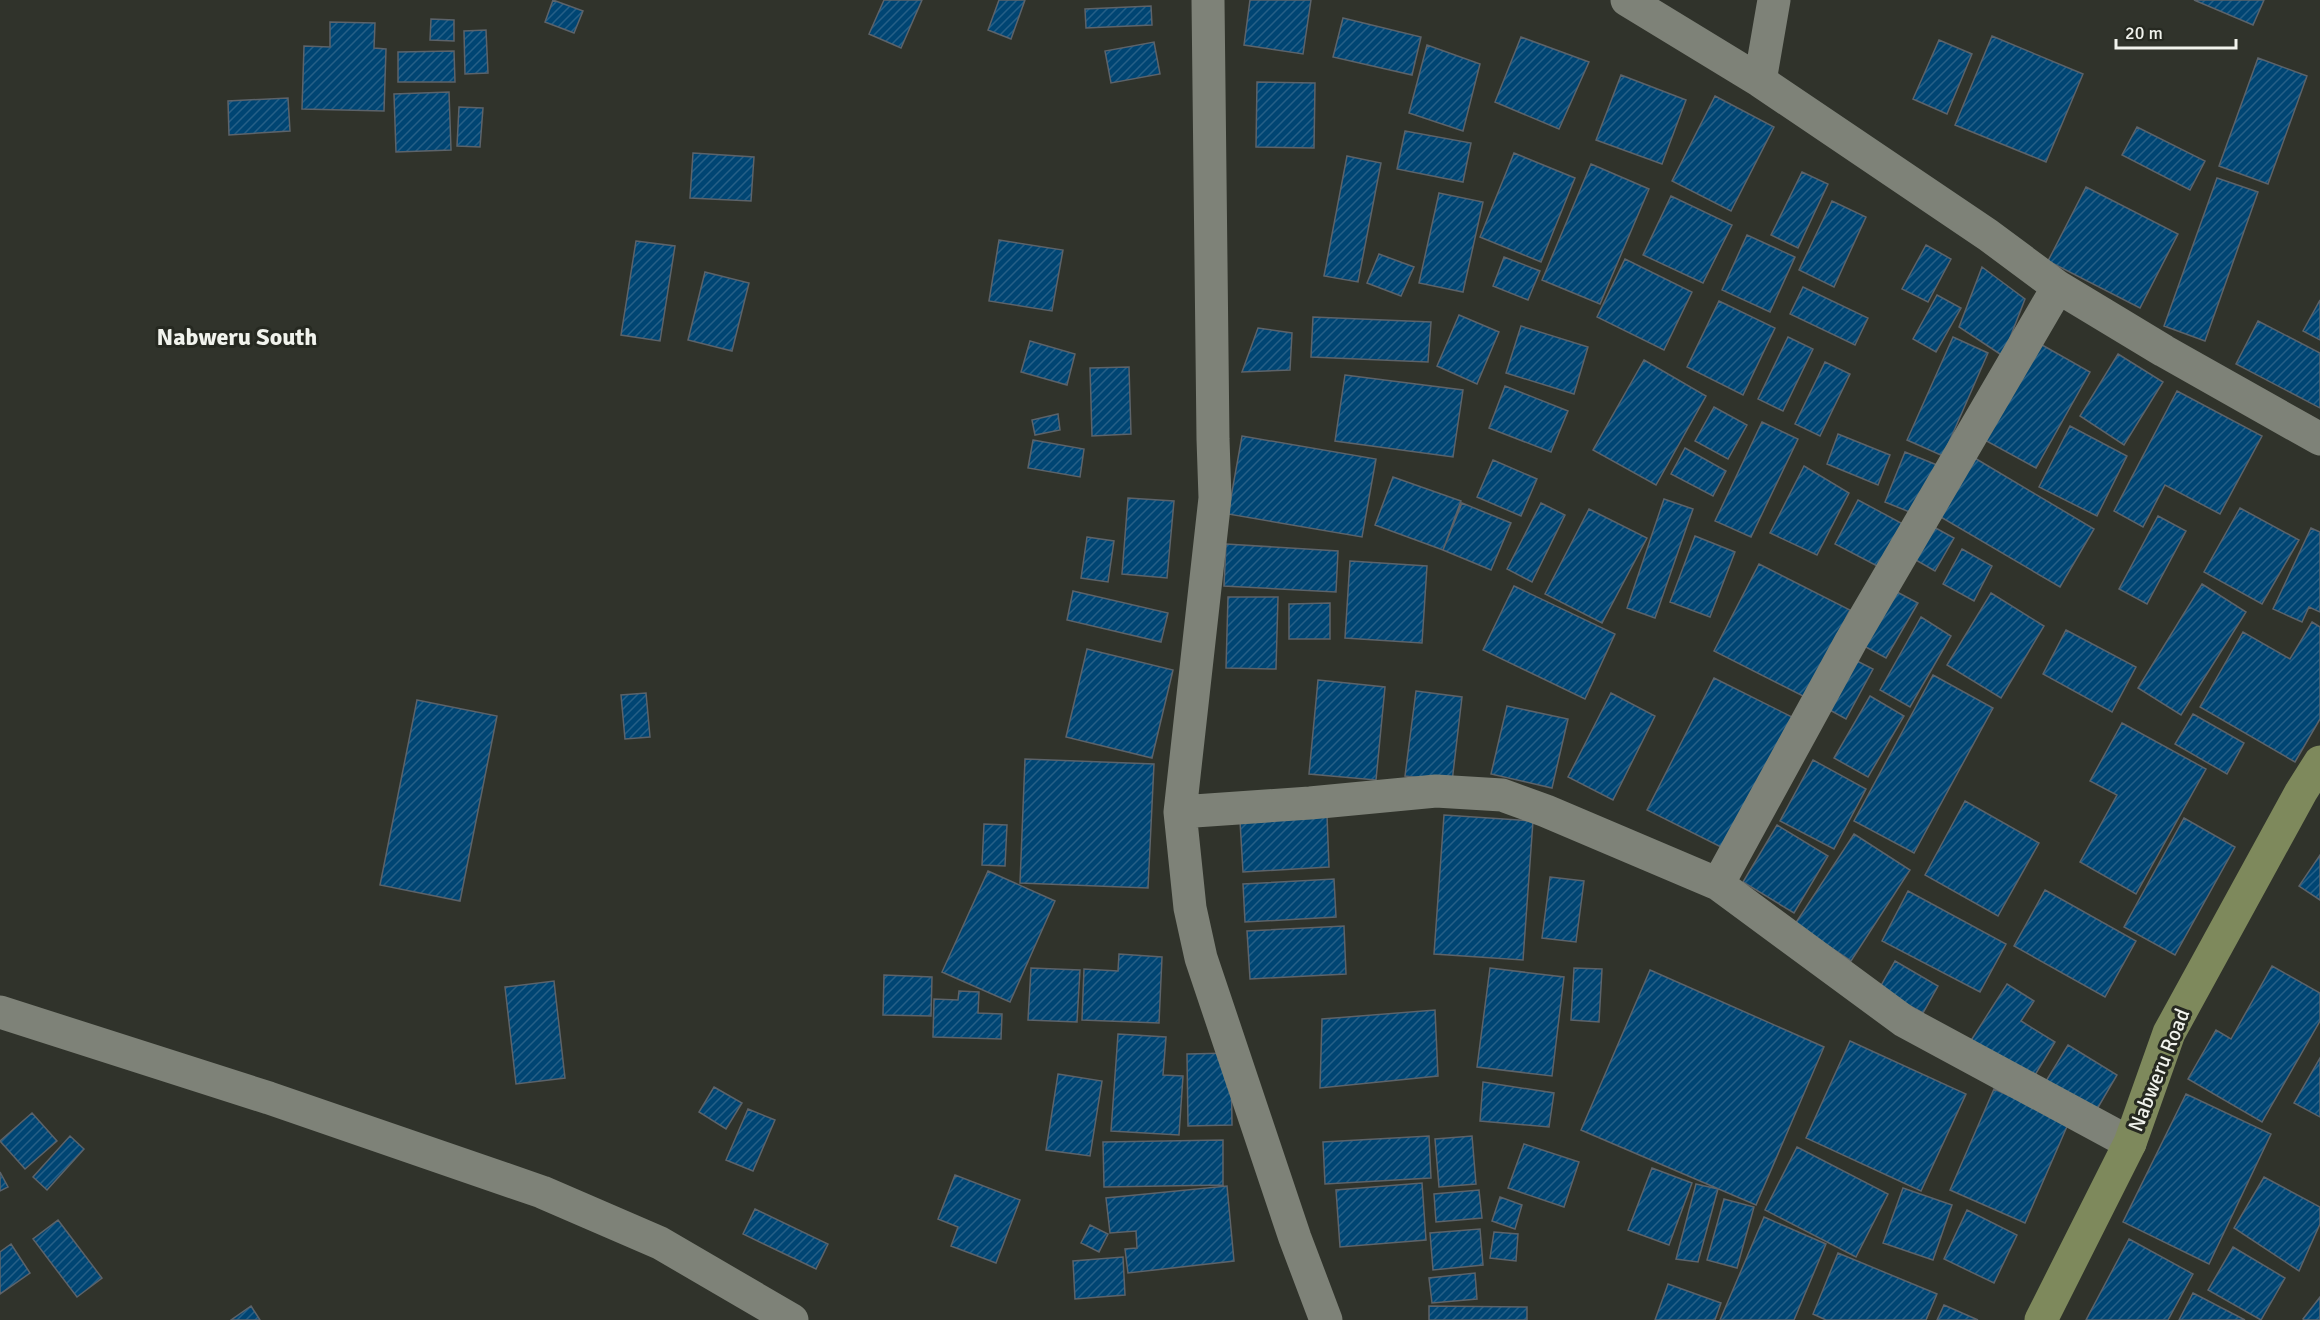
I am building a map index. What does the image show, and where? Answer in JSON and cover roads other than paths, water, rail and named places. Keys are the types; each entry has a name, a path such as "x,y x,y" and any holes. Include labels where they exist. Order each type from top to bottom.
{"main road":[{"name":"Nabweru Road","path":"2041,1320 2130,1143 2169,1033 2301,792 2320,762"}],"street":[{"path":"1208,0 1215,498 1180,812 1190,908 1201,958 1295,1238 1326,1320"},
{"path":"1626,0 1760,81 1988,235 2058,287 2164,351 2320,439"},
{"path":"1760,81 1774,0"},
{"path":"1718,884 1851,642 2058,287"},
{"path":"1180,812 1436,791 1502,795 1546,811 1718,884 1904,1021 2130,1143"},
{"path":"1,1014 269,1098 542,1192 660,1243 792,1320"}],"district":[{"name":"Nabweru South","path":"237,337"}]}
